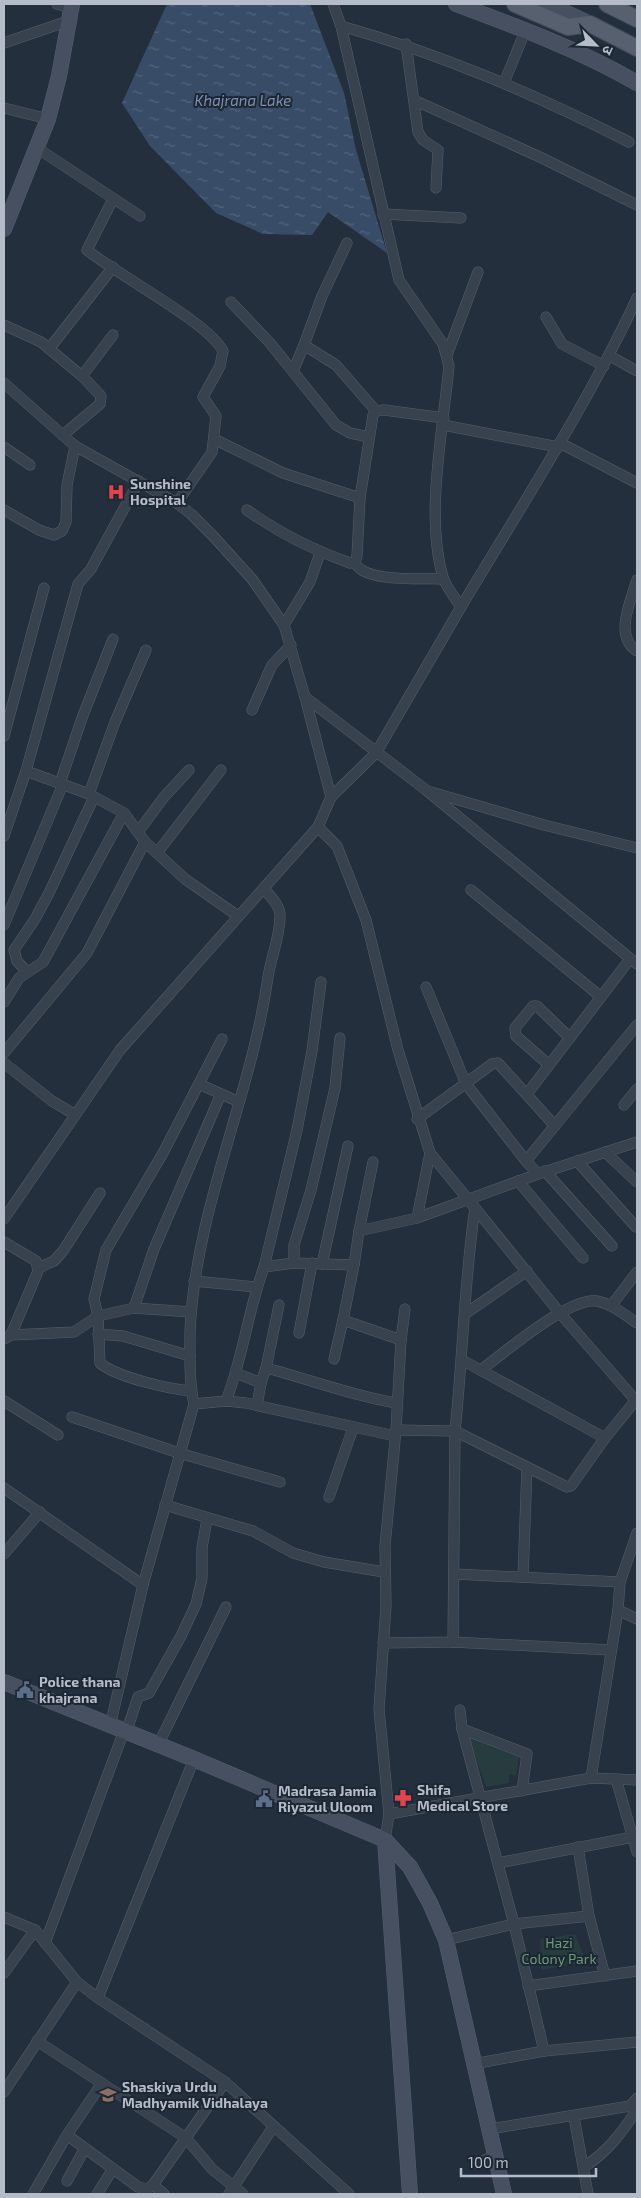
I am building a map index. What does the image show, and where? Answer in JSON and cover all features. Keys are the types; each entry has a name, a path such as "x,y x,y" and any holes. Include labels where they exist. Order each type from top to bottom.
{"main road":[{"path":"456,4 526,29 608,66 637,83"},
{"path":"548,4 637,48"},
{"path":"607,4 637,19"},
{"path":"519,5 568,27 590,24"},
{"path":"4,229 48,119 59,76 67,9"},
{"path":"4,1682 194,1759 385,1840 410,1866 430,1903 446,1940 504,2194"},
{"path":"385,1840 410,2194"}],"street":[{"path":"334,4 341,26 399,280 443,344 446,355 448,366 436,500 437,542 443,579 460,607"},
{"path":"4,43 67,9"},
{"path":"341,26 406,44 504,83 572,113 629,142"},
{"path":"504,83 526,29"},
{"path":"406,44 420,137 438,150 436,188"},
{"path":"416,101 542,158 637,205"},
{"path":"4,108 48,119"},
{"path":"37,148 140,216"},
{"path":"114,199 86,247 88,251 114,267 136,285 182,314 220,346 223,357 203,397 216,414 214,439 210,456 177,503"},
{"path":"384,214 461,218"},
{"path":"292,371 304,346 322,296 347,243"},
{"path":"49,349 114,267"},
{"path":"446,355 478,272"},
{"path":"4,1219 74,1114 120,1050 318,827 331,797 376,753 460,607 559,445 610,356 637,298"},
{"path":"231,302 246,315 336,425 350,433 369,437"},
{"path":"546,317 562,344 604,366"},
{"path":"4,325 41,342 82,376 101,396 101,401 63,435"},
{"path":"82,376 113,335"},
{"path":"304,346 336,365 376,411"},
{"path":"610,356 637,371"},
{"path":"4,383 75,446 177,503 203,525 246,572 284,625 331,797"},
{"path":"376,411 384,410 559,445 636,480"},
{"path":"376,411 372,419 360,498 357,556 355,562 357,569 365,574 378,576 443,579"},
{"path":"214,439 282,473 360,498"},
{"path":"4,510 39,530 54,534 62,531 66,522 67,485 75,446"},
{"path":"4,447 30,465"},
{"path":"4,836 26,771 78,584 91,569 139,481"},
{"path":"247,510 273,528 320,552 355,562"},
{"path":"284,625 310,582 320,552"},
{"path":"637,580 625,626 624,638 629,646 637,651"},
{"path":"4,736 44,588"},
{"path":"4,925 62,783 82,718 113,639"},
{"path":"252,710 272,664 291,645"},
{"path":"27,972 17,961 14,950 49,894 91,796 115,722 146,650"},
{"path":"305,697 426,790 634,962 601,997 527,1094"},
{"path":"138,832 164,797 190,770"},
{"path":"157,853 220,770"},
{"path":"26,771 62,783 124,814 145,842 186,879 238,916"},
{"path":"426,790 544,826 637,848"},
{"path":"4,1002 19,978 43,962 124,814"},
{"path":"194,1404 226,1400 257,1405 353,1428 395,1433 455,1431 566,1487 571,1486 605,1438 636,1401 559,1312 430,1153 417,1119 378,977 366,920 337,846 318,827"},
{"path":"4,1053 87,953 145,842"},
{"path":"120,1730 143,1585 194,1404 191,1391 190,1356 194,1281 207,1216 262,1018 279,922 278,905 264,888"},
{"path":"471,890 601,997"},
{"path":"226,1400 236,1373 298,1130 312,1051 321,982"},
{"path":"426,987 466,1084 526,1161 541,1173 612,1246"},
{"path":"549,1065 516,1036 515,1028 533,1006 537,1006 570,1038"},
{"path":"526,1161 637,1025"},
{"path":"294,1262 294,1245 313,1182 335,1088 340,1038"},
{"path":"191,1391 174,1389 106,1369 100,1363 98,1316 94,1299 106,1250 163,1153 222,1040"},
{"path":"417,1119 494,1062 498,1062 554,1126"},
{"path":"4,1063 52,1101 74,1114"},
{"path":"199,1084 239,1102"},
{"path":"624,1105 637,1089"},
{"path":"134,1308 154,1249 221,1094"},
{"path":"359,1231 473,1204 518,1181 637,1142"},
{"path":"298,1333 348,1146"},
{"path":"605,1152 637,1182"},
{"path":"417,1218 430,1153"},
{"path":"577,1161 636,1227"},
{"path":"334,1359 373,1162"},
{"path":"518,1181 582,1258"},
{"path":"38,1268 54,1261 63,1251 100,1193"},
{"path":"453,1642 455,1431 473,1204"},
{"path":"4,1242 36,1261 38,1268 7,1337 74,1332 98,1316 134,1308 191,1312"},
{"path":"264,1267 294,1262 354,1265"},
{"path":"465,1314 526,1271"},
{"path":"611,1306 636,1277"},
{"path":"194,1281 257,1287"},
{"path":"482,1370 559,1312 586,1301 611,1306 637,1323"},
{"path":"257,1405 280,1305"},
{"path":"385,1840 389,1814 379,1709 386,1606 384,1572 401,1340 405,1309"},
{"path":"343,1320 401,1340"},
{"path":"98,1334 122,1336 190,1356"},
{"path":"462,1360 605,1438"},
{"path":"266,1368 372,1399 396,1403"},
{"path":"236,1373 261,1383"},
{"path":"4,1401 58,1435"},
{"path":"72,1417 180,1453 280,1482"},
{"path":"329,1497 353,1428"},
{"path":"523,1577 527,1467"},
{"path":"4,1488 143,1585"},
{"path":"165,1505 253,1532 293,1553 324,1562 384,1572"},
{"path":"4,1554 40,1512"},
{"path":"45,1943 120,1730 138,1697 149,1693 182,1636 196,1604 202,1578 202,1548 207,1519"},
{"path":"591,1778 618,1610 620,1582 637,1533"},
{"path":"454,1574 620,1582"},
{"path":"158,1745 226,1607"},
{"path":"618,1610 637,1619"},
{"path":"383,1643 453,1642 611,1650"},
{"path":"460,1710 462,1729 514,1924 544,2051"},
{"path":"462,1729 528,1754 522,1791"},
{"path":"98,1998 194,1759"},
{"path":"389,1814 481,1800 591,1778 637,1780"},
{"path":"616,1779 637,1852"},
{"path":"498,1863 633,1837"},
{"path":"578,1847 588,1916 605,1976"},
{"path":"446,1940 514,1924 588,1916"},
{"path":"4,1917 35,1930 77,1982 98,1998 225,2082 349,2194"},
{"path":"4,1973 35,1930"},
{"path":"528,1986 637,1971"},
{"path":"5,2085 77,1982"},
{"path":"37,2041 186,2138 232,2190 244,2194"},
{"path":"473,2064 544,2051 637,2042"},
{"path":"67,2134 142,2189 147,2189 153,2185 225,2082"},
{"path":"33,2194 67,2134 102,2083"},
{"path":"490,2129 635,2107"},
{"path":"584,2167 602,2156 619,2137 635,2107"},
{"path":"574,2117 588,2194"},
{"path":"232,2190 273,2127"},
{"path":"67,2181 86,2148"},
{"path":"475,2164 494,2156"},
{"path":"97,2194 113,2169"},
{"path":"153,2185 164,2194"}],"green space":[{"path":"469,1738 519,1757 516,1776 509,1774 509,1783 486,1787"},
{"name":"Hazi Colony Park","path":"575,1934 586,1962 541,1970 540,1939"}],"water":[{"name":"Khajrana Lake","path":"167,4 310,4 344,93 356,150 387,253 328,212 312,235 263,234 216,213 150,146 122,103"}],"place":[{"name":"Sunshine Hospital","path":"116,492"},
{"name":"Police thana khajrana","path":"25,1690"},
{"name":"Shifa Medical Store","path":"403,1798"},
{"name":"Madrasa Jamia Riyazul Uloom","path":"264,1799"},
{"name":"Shaskiya Urdu Madhyamik Vidhalaya","path":"108,2095"}]}
